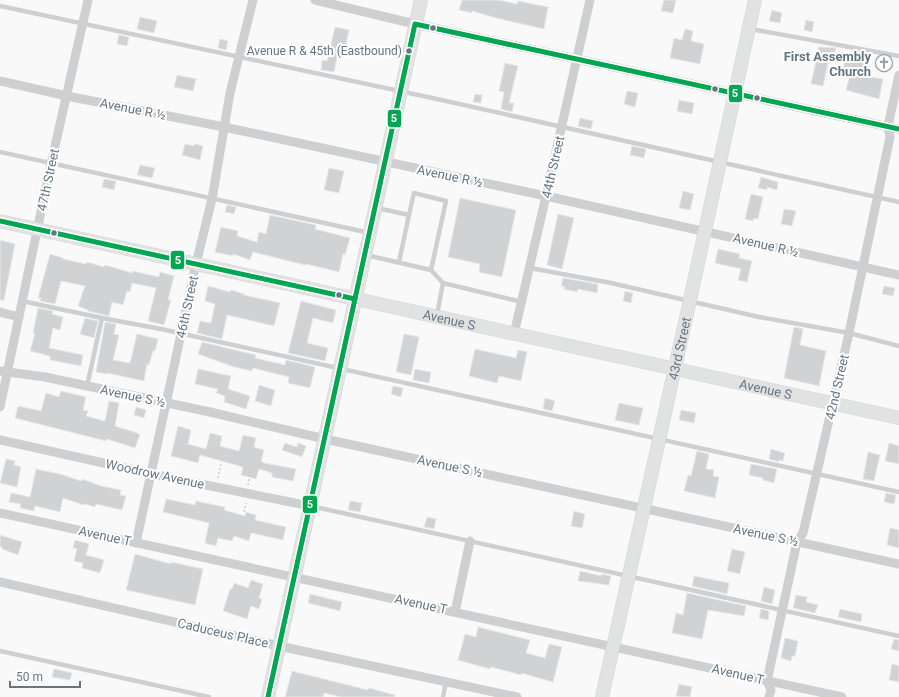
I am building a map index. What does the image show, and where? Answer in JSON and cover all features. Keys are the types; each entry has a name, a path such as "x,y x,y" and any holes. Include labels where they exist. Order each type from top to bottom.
{"main road":[{"path":"268,697 421,0"},
{"name":"43rd Street","path":"602,697 755,0"},
{"name":"Avenue S","path":"0,221 899,418"}],"street":[{"name":"47th Street","path":"0,407 4,372 19,317 51,164 88,0"},
{"name":"46th Street","path":"136,543 196,264 212,199 230,93 253,0"},
{"path":"315,0 415,24 899,129"},
{"name":"44th Street","path":"514,334 590,0"},
{"name":"42nd Street","path":"769,697 771,690 767,681 797,542 803,533 849,333 890,137 888,126 899,75"},
{"name":"Avenue R ½","path":"0,81 546,196 899,275"},
{"path":"0,312 19,317"},
{"name":"Avenue S ½","path":"4,372 45,377 87,386 899,564"},
{"name":"Woodrow Avenue","path":"0,440 151,474 310,506"},
{"name":"Avenue T","path":"0,513 842,697"},
{"path":"455,612 470,541"},
{"name":"Caduceus Place","path":"0,582 279,646 517,697"}],"lane":[{"path":"0,6 562,127 899,202"},
{"path":"749,28 899,56"},
{"path":"0,152 370,233"},
{"path":"399,262 414,193 446,201 431,270"},
{"path":"375,207 409,215"},
{"path":"365,255 431,270 443,283 522,302"},
{"path":"530,268 690,300 759,317 849,333 899,346"},
{"path":"437,317 443,283"},
{"path":"22,301 181,334 899,492"},
{"path":"87,386 102,318"},
{"path":"310,506 899,636"},
{"path":"0,651 209,697"},
{"path":"443,697 446,682"}],"path":[{"path":"216,487 221,464"}],"building":[{"path":"462,0 499,0 517,4 518,1 548,7 544,29 472,11 472,13 459,10"},
{"path":"664,0 676,0 673,13 661,11"},
{"path":"772,10 782,13 780,23 769,21"},
{"path":"140,17 157,21 154,33 137,29"},
{"path":"806,20 814,22 812,32 804,30"},
{"path":"335,27 349,30 343,58 337,57 334,72 321,70 322,60 327,61"},
{"path":"685,29 693,31 691,41 704,44 700,64 670,58 674,38 682,40"},
{"path":"119,35 129,37 127,46 117,44"},
{"path":"220,39 228,41 226,50 218,48"},
{"path":"819,47 836,48 834,55 830,54 823,86 811,84"},
{"path":"860,53 871,55 866,76 883,79 879,99 846,90 851,71 843,69 845,60 858,62"},
{"path":"505,63 518,66 509,103 514,103 512,112 501,109 504,92 499,91"},
{"path":"177,75 196,79 193,91 174,87"},
{"path":"627,91 638,93 635,107 624,104"},
{"path":"475,94 482,95 481,103 473,102"},
{"path":"679,100 694,103 692,114 677,111"},
{"path":"580,118 593,121 591,129 578,126"},
{"path":"185,144 203,146 200,160 182,155"},
{"path":"632,146 646,149 644,158 630,155"},
{"path":"140,165 155,168 152,178 137,175"},
{"path":"329,168 344,171 339,193 324,190"},
{"path":"761,177 778,182 777,190 767,187 767,190 758,188"},
{"path":"104,179 116,181 114,190 102,187"},
{"path":"683,191 694,194 690,210 679,208"},
{"path":"751,194 763,197 758,219 754,218 753,221 745,219"},
{"path":"460,198 516,210 502,277 479,272 480,264 448,257"},
{"path":"227,205 236,207 234,214 225,212"},
{"path":"784,209 796,211 792,226 781,224"},
{"path":"558,214 574,218 562,269 547,265"},
{"path":"270,215 316,225 315,229 350,238 345,255 343,254 339,272 253,252 250,260 233,254 233,256 215,252 221,227 238,231 237,236 257,242 259,232 266,234"},
{"path":"0,240 15,244 4,300 0,300"},
{"path":"718,249 740,254 739,258 752,261 747,282 738,280 741,269 715,263"},
{"path":"50,254 63,259 86,264 87,262 104,267 105,265 132,273 133,271 159,277 160,272 174,276 168,300 171,300 164,325 148,321 156,288 132,283 130,292 127,291 123,305 112,302 109,316 88,311 78,306 85,286 61,281 55,304 40,301 41,298 38,298"},
{"path":"563,278 598,284 597,293 578,289 577,292 564,289 565,287 561,286"},
{"path":"208,286 230,292 231,290 244,295 280,303 274,326 227,315 222,339 197,333 200,321 211,323 215,304 205,301"},
{"path":"884,286 895,288 893,296 882,294"},
{"path":"625,291 633,293 631,303 623,301"},
{"path":"301,301 336,310 333,323 313,318 307,343 328,348 325,361 288,353"},
{"path":"38,308 53,311 52,314 63,317 60,330 53,328 49,348 83,355 81,366 50,360 50,356 30,351 35,333 33,333"},
{"path":"85,318 98,321 94,338 80,334"},
{"path":"105,322 116,324 114,334 119,335 113,360 130,363 137,334 158,339 149,365 147,364 144,381 96,372"},
{"path":"794,327 803,329 800,345 826,351 819,386 784,378"},
{"path":"404,334 419,337 411,375 396,372"},
{"path":"202,342 256,355 255,358 285,365 286,360 315,367 310,388 288,383 289,377 253,368 252,371 234,367 198,354"},
{"path":"475,349 516,358 518,350 527,352 521,381 499,376 497,383 469,376"},
{"path":"198,369 231,376 228,389 250,396 246,409 224,402 225,396 216,393 218,389 195,384"},
{"path":"415,369 431,372 429,383 413,380"},
{"path":"259,385 275,390 271,406 255,401"},
{"path":"393,386 403,388 401,397 391,394"},
{"path":"61,391 86,397 83,410 88,411 86,416 105,421 109,401 119,403 115,426 140,434 135,448 107,439 106,441 15,418 18,406 41,411 46,393 59,397"},
{"path":"545,398 555,401 552,411 543,409"},
{"path":"619,403 643,408 639,425 615,420"},
{"path":"136,407 146,410 144,418 134,415"},
{"path":"681,410 696,413 694,423 679,420"},
{"path":"178,426 191,430 188,444 206,449 210,433 222,436 220,446 239,451 243,435 256,438 254,447 264,450 261,461 264,463 296,469 293,481 272,477 272,473 259,469 256,479 241,475 243,467 200,455 198,463 171,456"},
{"path":"285,443 297,447 298,443 306,446 302,457 282,450"},
{"path":"889,443 899,446 899,464 885,461"},
{"path":"771,449 785,453 783,461 779,460 779,462 769,459"},
{"path":"697,451 709,454 706,469 714,470 713,476 719,477 715,498 684,491 688,475 691,476"},
{"path":"868,452 880,455 874,481 863,479"},
{"path":"6,459 15,461 14,465 21,467 17,487 0,483"},
{"path":"751,464 777,469 774,483 763,480 763,478 749,475"},
{"path":"36,469 60,474 81,481 82,479 101,486 121,490 120,495 126,496 122,510 96,504 95,507 84,505 63,498 60,512 35,506 34,511 20,508 21,504 9,502 11,493 30,497"},
{"path":"886,493 896,495 894,504 884,502"},
{"path":"166,499 195,505 196,501 225,507 224,510 245,516 246,512 256,515 255,520 286,527 283,540 251,533 249,541 234,536 232,541 218,538 216,546 205,543 209,523 163,512"},
{"path":"350,501 362,503 360,512 348,510"},
{"path":"574,511 585,514 582,528 571,526"},
{"path":"427,517 436,519 434,529 424,527"},
{"path":"890,528 899,530 899,548 887,545"},
{"path":"0,535 22,542 18,555 0,547"},
{"path":"75,540 89,544 86,555 104,560 100,573 82,568 83,563 74,561 77,549 73,548"},
{"path":"732,549 745,552 740,574 727,571"},
{"path":"135,554 171,564 171,562 203,569 195,605 126,590"},
{"path":"580,571 601,576 601,574 611,576 609,585 578,581"},
{"path":"694,576 729,583 727,594 692,586"},
{"path":"251,580 263,584 259,598 262,599 259,609 251,606 247,619 223,611 230,589 232,589 234,583 248,588"},
{"path":"764,587 775,590 772,604 761,601"},
{"path":"687,593 746,606 744,616 708,610 702,639 672,633 676,613 683,615"},
{"path":"310,594 342,602 340,611 308,603"},
{"path":"796,595 807,597 806,602 818,605 815,613 793,608"},
{"path":"761,609 769,611 768,620 759,618"},
{"path":"840,609 862,614 861,622 838,617"},
{"path":"478,627 530,640 526,653 545,658 549,644 562,647 553,682 521,673 521,675 491,667 490,669 458,660 465,634 476,637"},
{"path":"785,638 798,641 795,656 792,656 791,661 781,658"},
{"path":"894,639 899,640 899,651 891,649"},
{"path":"892,664 899,666 899,682 889,680"},
{"path":"54,669 72,673 70,680 52,677"},
{"path":"292,671 368,690 369,688 395,695 394,697 341,697 324,693 323,697 285,697"},
{"path":"679,684 692,687 690,697 676,696"}],"transit line":[{"name":"5","path":"268,697 415,24 899,129"},
{"name":"5","path":"0,221 355,299"}],"place":[{"name":"Avenue R & 45th (Eastbound)","path":"409,51"},
{"name":"First Assembly Church","path":"884,63"}]}
